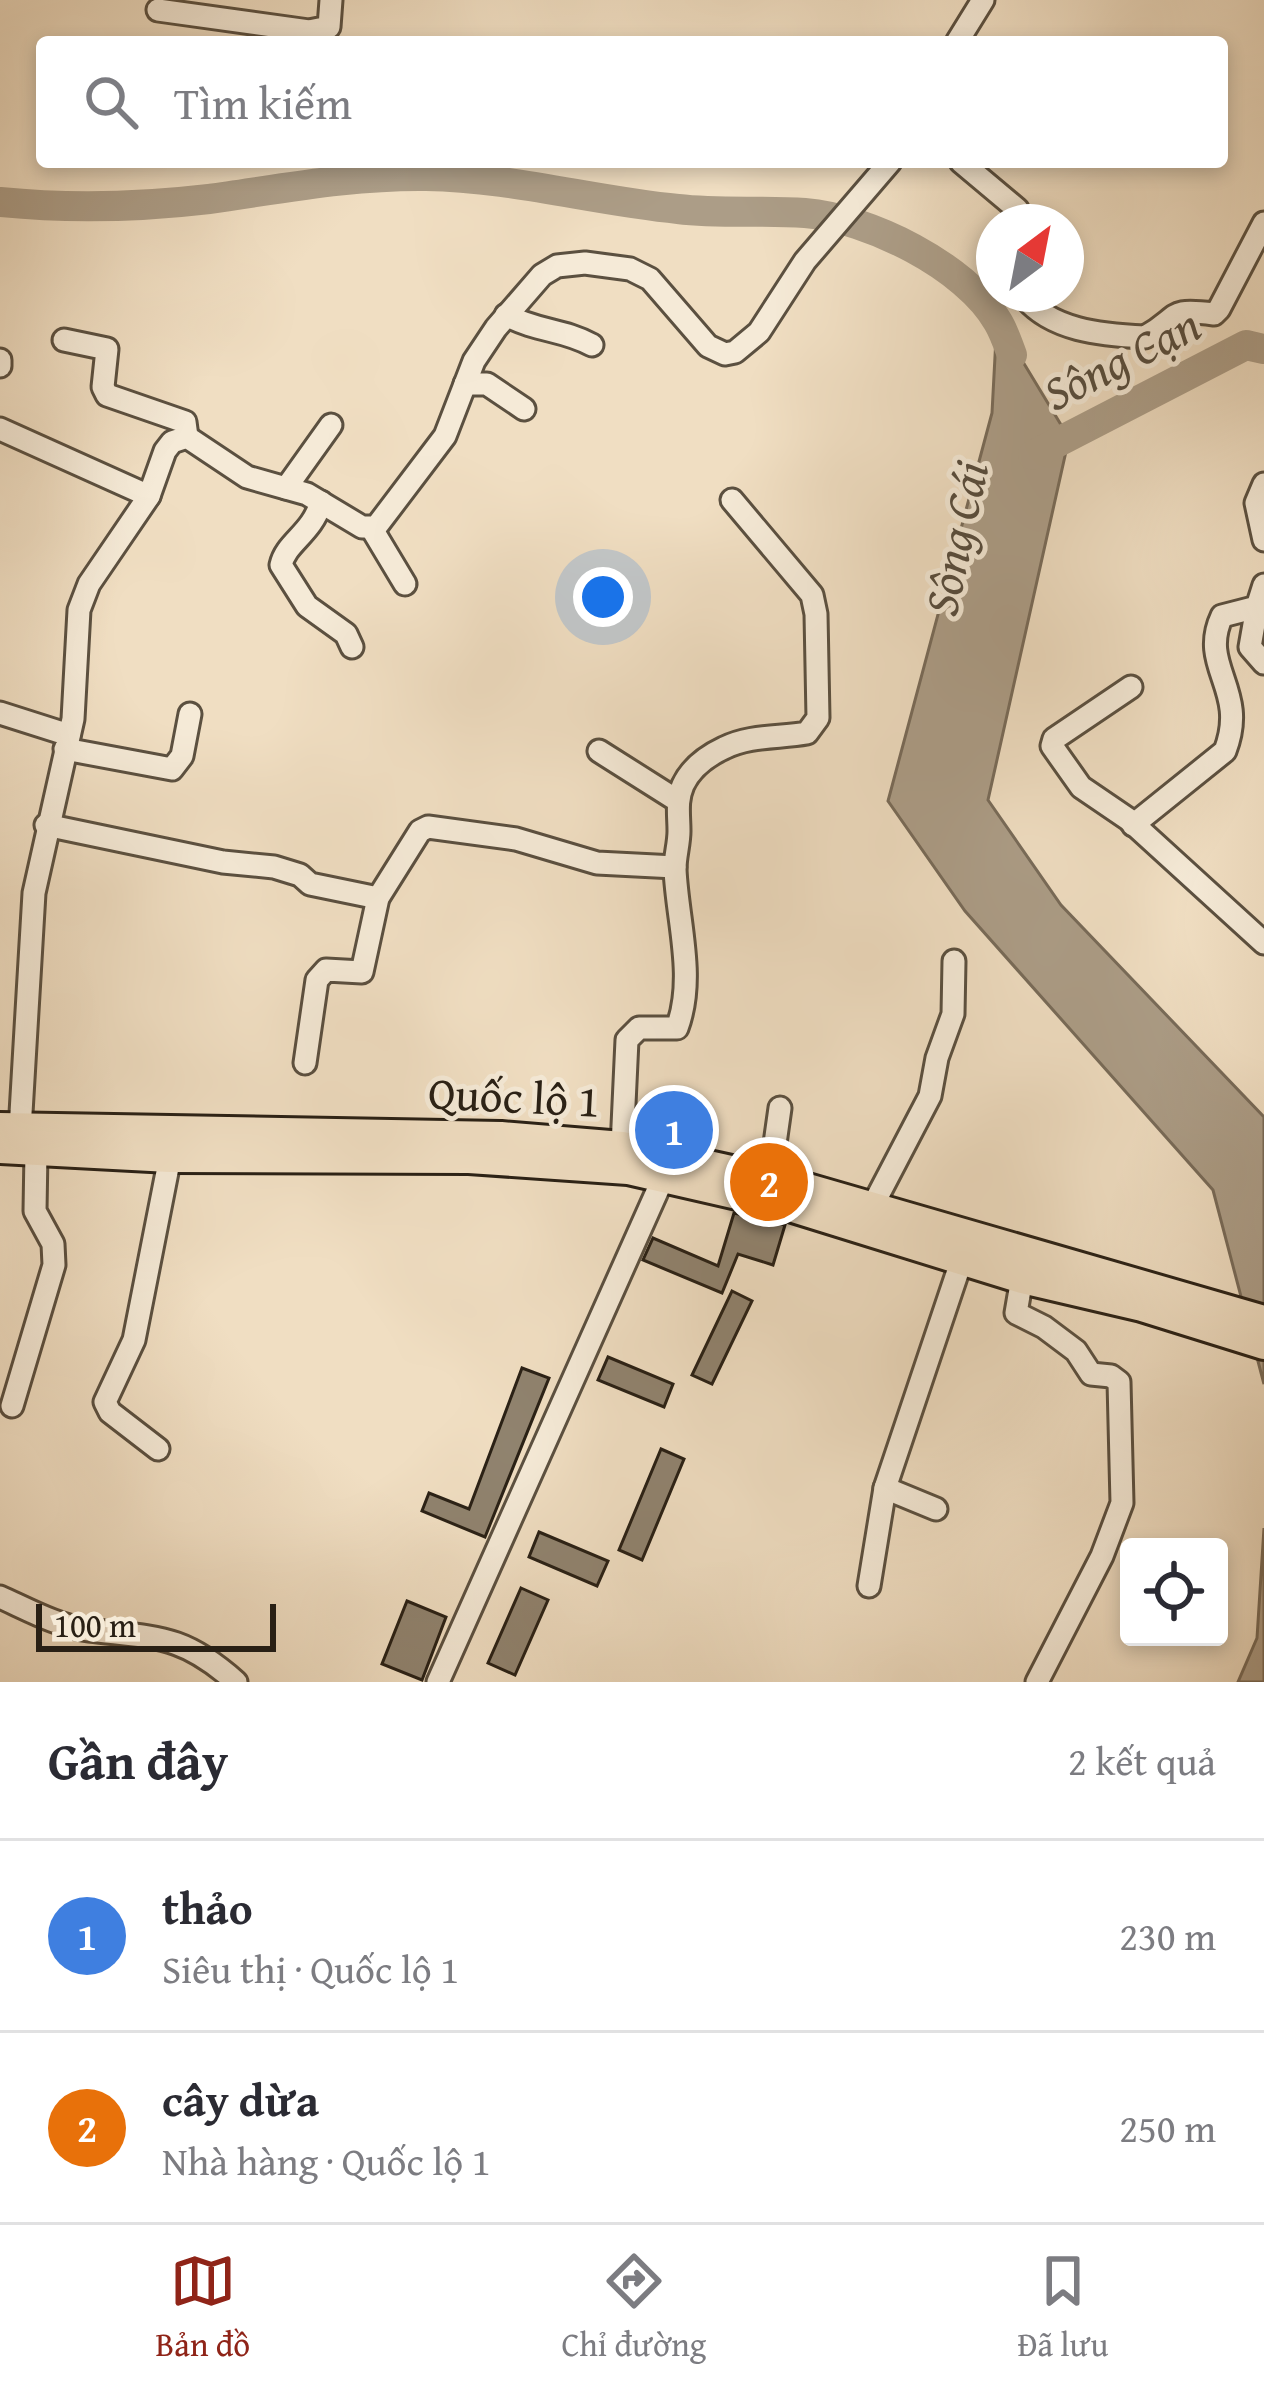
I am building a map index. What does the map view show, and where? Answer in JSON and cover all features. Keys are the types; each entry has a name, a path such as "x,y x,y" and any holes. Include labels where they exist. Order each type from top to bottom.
{"highway":[{"name":"Quốc lộ 1","path":"14,1139 501,1137 622,1147 872,1207 1146,1296"},
{"name":"Quốc lộ 1","path":"14,1139 170,1157 469,1158 587,1165 664,1176 790,1205 1022,1278 1146,1296"},
{"path":"1146,1296 1264,1322"},
{"path":"1146,1296 1264,1345"}],"street":[{"path":"158,10 310,31 329,27 331,0"},
{"path":"961,36 983,0"},
{"path":"64,340 107,349 106,395 185,422 187,437 247,477 321,502 372,529 439,446 474,362 506,315 542,275 557,266 585,263 630,269 650,279 708,346 725,354 735,352 759,332 805,261 885,168"},
{"path":"967,168 997,196 1013,204"},
{"path":"1042,312 1051,320 1087,330 1145,337 1174,313 1214,314 1264,223"},
{"path":"506,315 540,332 571,334 592,346"},
{"path":"465,384 488,384 524,409"},
{"path":"286,488 331,425"},
{"path":"0,429 149,496"},
{"path":"13,1406 54,1265 53,1244 35,1211 14,1139 34,893 75,701 82,600 149,496 165,451 172,442 187,437"},
{"path":"1264,484 1256,503 1264,540"},
{"path":"622,1147 627,1040 639,1028 674,1030 681,1018 683,925 675,867 678,801 692,770 727,746 807,733 818,718 817,614 812,595 732,500"},
{"path":"321,502 316,522 284,553 281,565 307,606 346,634 352,647"},
{"path":"372,529 405,584"},
{"path":"1261,596 1250,647 1264,663"},
{"path":"1133,825 1225,751 1234,707 1215,655 1217,624 1222,616 1261,596"},
{"path":"1131,687 1054,739 1052,746 1082,787 1133,825 1264,944"},
{"path":"0,712 67,742 172,769 182,757 190,714"},
{"path":"599,751 678,801"},
{"path":"46,825 223,862 274,866 310,884 378,898"},
{"path":"305,1063 317,980 326,970 362,971 378,898 420,831 428,827 516,839 597,863 675,867"},
{"path":"872,1207 930,1096 953,1014 954,961"},
{"path":"770,1179 780,1108"},
{"path":"158,1449 110,1412 105,1402 134,1340 170,1157"},
{"path":"438,1682 664,1176"},
{"path":"869,1586 885,1488 962,1259"},
{"path":"1022,1278 1016,1313 1076,1351 1091,1374 1119,1382 1122,1425 1122,1503 1102,1556 1037,1682"},
{"path":"885,1488 936,1509"},
{"path":"0,1597 86,1630 183,1644 207,1656 236,1682"}],"shaded area":[{"name":"Sông Cái","path":"997,319 1069,438 988,800 1061,905 1264,1117 1264,1384 1213,1190 965,911 888,801 992,413"},
{"path":"1264,1528 1264,1682 1238,1682 1257,1638"}],"building":[{"path":"734,1213 785,1225 773,1265 738,1254 722,1293 643,1260 653,1238 718,1266"},
{"path":"732,1291 752,1301 712,1384 692,1375"},
{"path":"608,1357 673,1384 664,1407 598,1380"},
{"path":"522,1368 549,1378 485,1537 422,1511 429,1493 469,1509"},
{"path":"661,1449 684,1459 642,1560 619,1550"},
{"path":"539,1532 608,1561 597,1586 529,1557"},
{"path":"521,1588 548,1600 515,1675 488,1663"},
{"path":"407,1601 446,1617 422,1680 382,1664"}],"waterway":[{"name":"Sông Cái","path":"0,202 157,204 344,180 426,176 489,180 678,209 805,213 857,224 939,264 983,301 1012,355"},
{"name":"Sông Cạn","path":"1033,455 1246,345 1264,349"}],"place":[{"name":"thảo","path":"674,1130"},
{"name":"cây dừa","path":"769,1182"}]}
